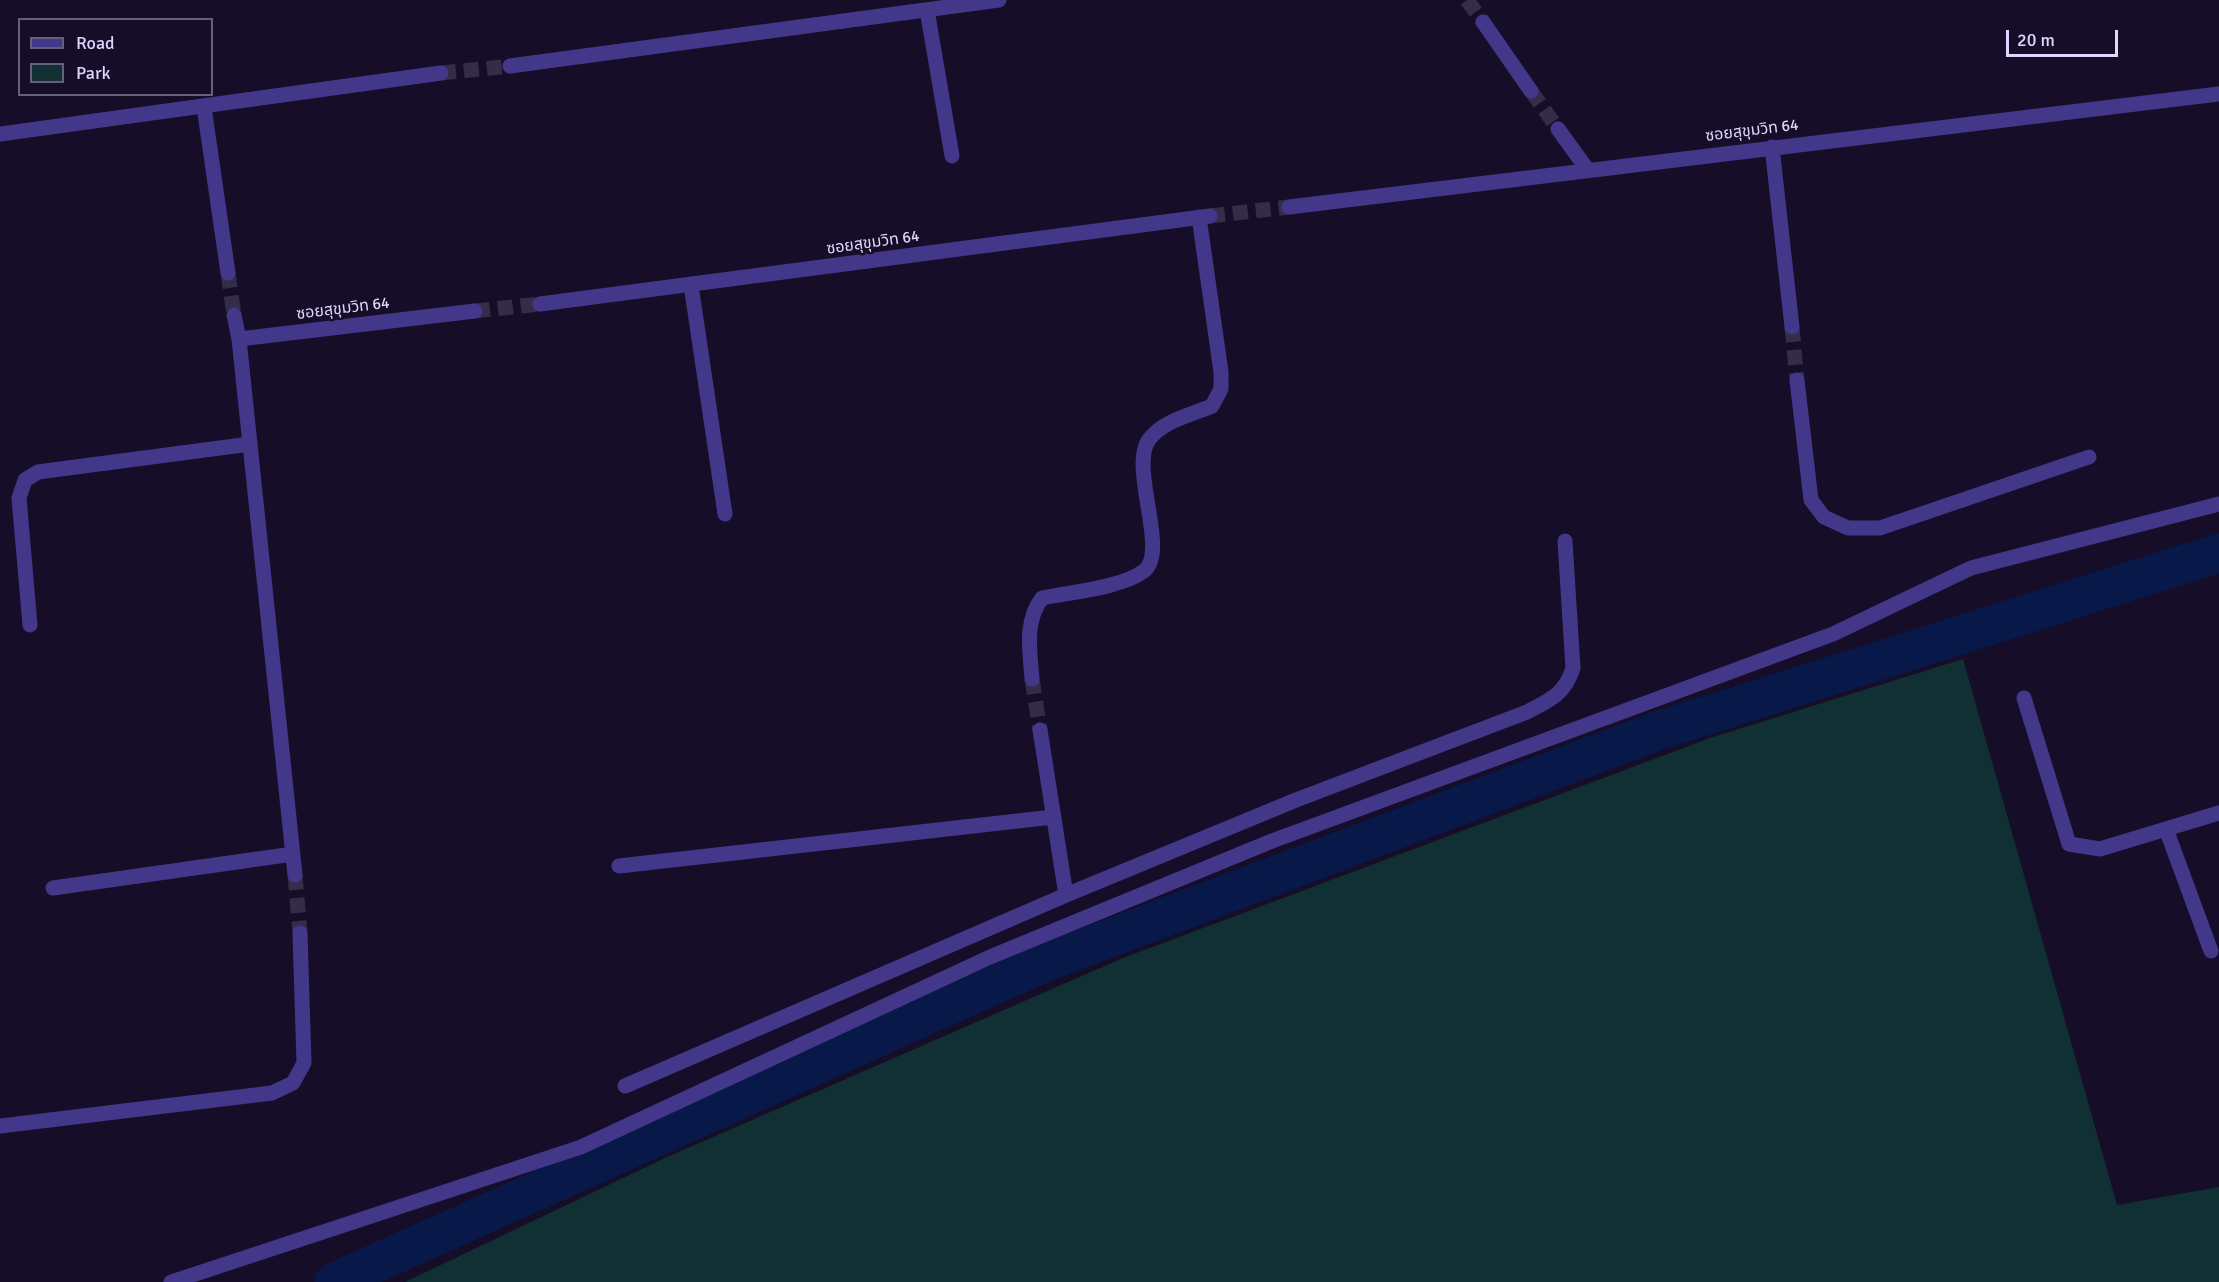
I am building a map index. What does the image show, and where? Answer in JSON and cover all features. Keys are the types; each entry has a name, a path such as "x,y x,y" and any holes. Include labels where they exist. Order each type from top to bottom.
{"lane":[{"path":"510,66 999,0"},
{"path":"927,10 952,156"},
{"path":"1483,22 1531,91"},
{"path":"0,134 441,73"},
{"name":"ซอยสุขุมวิท 64","path":"1289,207 2219,94"},
{"path":"204,107 228,273"},
{"path":"1558,129 1587,169"},
{"path":"1772,147 1792,327"},
{"name":"ซอยสุขุมวิท 64","path":"540,304 1204,217 1221,389 1212,406 1164,426 1147,442 1143,465 1153,555 1145,570 1122,581 1042,598 1034,609 1029,634 1032,679"},
{"path":"691,285 725,514"},
{"name":"ซอยสุขุมวิท 64","path":"239,339 475,311"},
{"path":"234,315 239,339 295,875"},
{"path":"1797,380 1811,500 1824,517 1848,528 1880,528 2089,457"},
{"path":"30,625 19,498 25,480 38,472 250,444"},
{"path":"171,1282 581,1147 1001,952 1272,841 1822,639 1897,606 1971,568 2219,504"},
{"path":"625,1086 1066,896 1296,800 1527,712 1552,698 1568,684 1573,668 1565,541"},
{"path":"2024,698 2069,844 2100,849 2219,813"},
{"path":"1040,729 1066,896"},
{"path":"619,866 1053,817"},
{"path":"2166,829 2211,951"},
{"path":"53,888 293,854"},
{"path":"0,1126 272,1093 293,1083 304,1063 300,933"}],"green space":[{"path":"1963,659 2117,1205 2219,1187 2219,1282 405,1282 665,1158 1123,958 1710,738"}],"waterway":[{"path":"334,1282 1041,964 1657,731 2219,553"}],"tunnel":[{"path":"1467,0 1483,22"},
{"path":"441,73 510,66"},
{"path":"1531,91 1558,129"},
{"path":"1210,216 1289,207"},
{"path":"228,273 234,315"},
{"path":"475,311 540,304"},
{"path":"1792,327 1797,380"},
{"path":"1032,679 1040,730"},
{"path":"295,875 300,933"}]}
